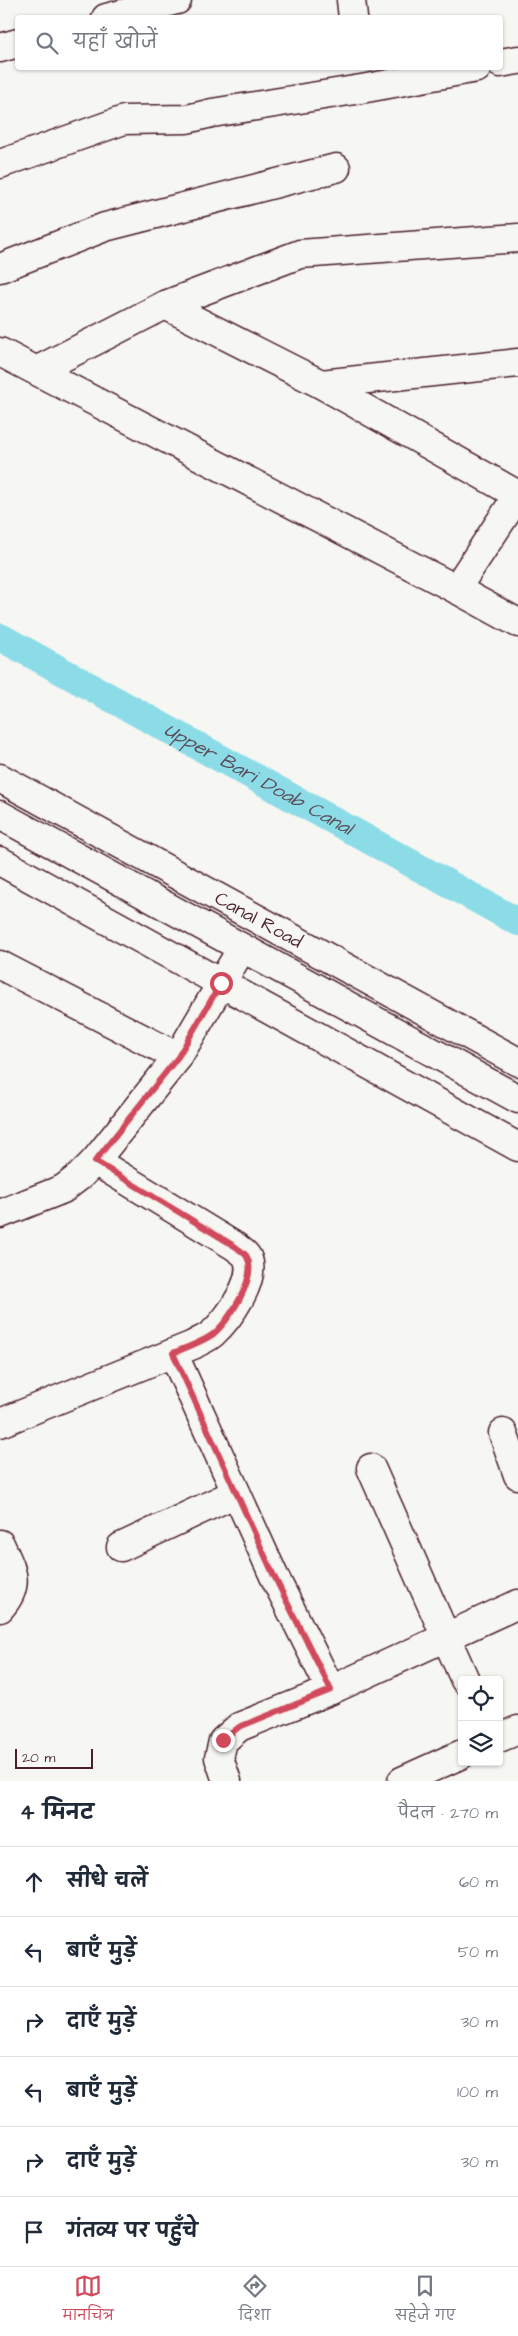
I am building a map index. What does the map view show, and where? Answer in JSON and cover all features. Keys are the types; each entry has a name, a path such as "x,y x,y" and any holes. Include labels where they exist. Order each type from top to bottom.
{"street":[{"path":"118,15 177,0"},
{"path":"351,0 353,15"},
{"path":"0,48 15,44"},
{"path":"503,62 518,60"},
{"path":"0,164 124,120 187,120 360,78 454,70"},
{"path":"0,268 105,226 336,168"},
{"path":"38,370 165,305 300,254 518,238"},
{"path":"165,305 321,384 518,495 456,588"},
{"path":"0,352 456,588 518,624"},
{"path":"321,384 518,363"},
{"name":"Canal Road","path":"0,778 518,1062"},
{"name":"Canal Road","path":"0,815 518,1099"},
{"path":"0,860 518,1147"},
{"path":"0,1214 62,1189 80,1176 95,1161 178,1057 242,948"},
{"path":"0,965 178,1057"},
{"path":"0,1423 173,1353 212,1334 233,1311 247,1282 250,1268 247,1257 236,1247 95,1161"},
{"path":"173,1353 274,1576 331,1690"},
{"path":"503,1433 518,1475"},
{"path":"371,1468 464,1676"},
{"path":"121,1547 236,1493"},
{"path":"0,1544 12,1570 14,1582 8,1599 0,1608"},
{"path":"227,1781 219,1758 223,1740 239,1727 331,1690 518,1604"},
{"path":"503,1736 518,1730"},
{"path":"402,1781 458,1756"}],"waterway":[{"name":"Upper Bari Doab Canal","path":"0,637 518,922"}],"route":[{"path":"221,983 178,1057 95,1161 236,1247 247,1257 250,1268 247,1282 233,1311 222,1324 212,1334 193,1345 173,1353 274,1576 331,1690 239,1727 223,1740"}]}
